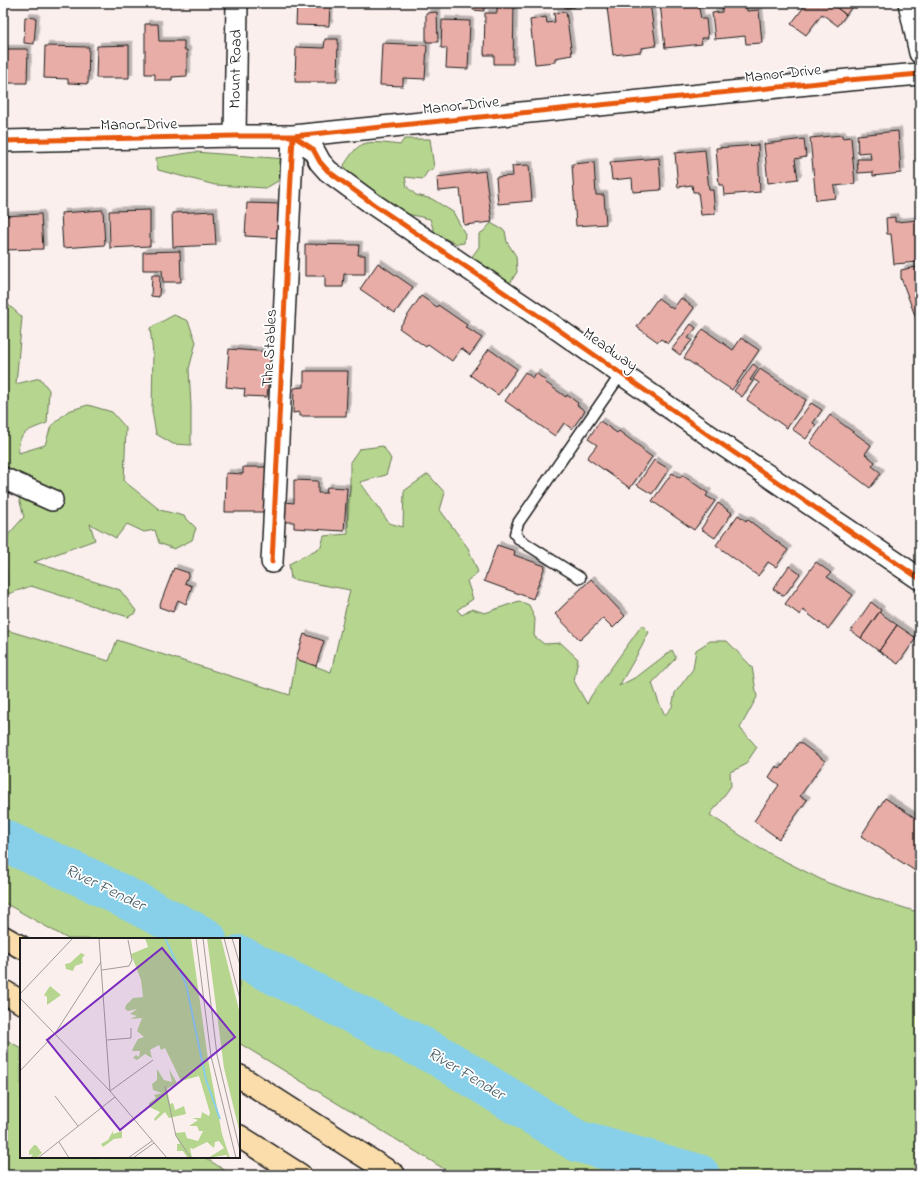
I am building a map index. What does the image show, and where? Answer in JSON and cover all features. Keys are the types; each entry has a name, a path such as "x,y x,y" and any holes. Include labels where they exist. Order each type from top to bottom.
{"highway":[{"path":"3,937 20,946"},
{"path":"3,992 20,1001"},
{"path":"240,1077 394,1175"},
{"path":"240,1137 300,1175"}],"street":[{"name":"Mount Road","path":"236,136 237,3"},
{"path":"909,3 920,53"},
{"name":"Manor Drive","path":"3,141 293,136 920,74"},
{"name":"Meadway","path":"293,136 313,149 320,162 328,171 367,200 920,579"},
{"name":"The Stables","path":"272,562 293,136"},
{"path":"3,478 52,500"}],"lane":[{"path":"580,578 520,540 515,534 518,523 621,374"}],"green space":[{"path":"404,139 430,139 434,168 427,172 423,179 405,177 407,187 416,195 432,199 453,212 465,234 464,243 457,244 435,234 430,219 403,213 348,174 344,165 354,151 361,145 369,143 385,143 400,145"},
{"path":"195,152 286,159 285,177 266,188 215,185 158,170 156,158"},
{"path":"491,223 505,231 507,242 516,256 517,272 510,283 505,282 471,258 479,247 479,234"},
{"path":"3,300 22,317 16,384 40,378 49,390 47,423 30,430 22,436 20,440 19,453 45,445 51,426 68,411 88,405 112,412 126,428 124,481 160,510 184,516 196,528 192,540 174,549 159,543 155,530 144,532 127,524 116,538 90,524 95,540 34,562 120,590 137,612 128,617 31,586 8,594 6,558 7,536 24,517 19,498 3,486"},
{"path":"174,315 188,321 196,342 189,369 191,445 173,444 156,434 152,411 153,353 150,328"},
{"path":"383,446 391,459 386,475 360,482 389,523 403,527 404,491 428,474 445,493 440,510 468,548 478,572 467,581 473,599 457,610 462,615 472,609 485,613 519,601 529,605 535,619 534,636 544,644 561,643 578,659 574,681 587,704 591,696 642,625 649,632 619,686 638,676 672,650 676,658 652,683 665,715 672,707 675,693 693,669 696,650 710,641 727,641 752,667 757,697 740,728 757,747 745,765 730,772 731,786 710,815 761,849 828,883 920,913 920,1175 454,1175 240,1044 240,938 66,938 3,902 3,629 109,661 117,640 290,695 296,659 331,672 350,590 291,579 289,564 321,547 324,536 348,534 347,506 350,489 350,462 359,449"},
{"path":"3,1038 20,1047 20,1158 206,1158 232,1175 3,1175"}],"building":[{"path":"297,3 330,3 329,26 296,25"},
{"path":"474,3 484,3 484,11 473,10"},
{"path":"497,3 514,3 513,64 494,64 494,55 484,55 485,13 497,13"},
{"path":"565,3 575,3 575,7 565,8"},
{"path":"634,3 650,3 656,46 641,48 641,52 613,55 607,7"},
{"path":"660,3 678,3 678,6 698,3 701,19 706,19 708,38 701,38 702,44 665,48"},
{"path":"722,3 746,3 747,11 759,10 762,43 746,44 745,36 715,39 712,13 722,12"},
{"path":"807,3 831,3 846,15 838,26 822,14 806,35 791,24"},
{"path":"831,3 852,3 854,4 846,15"},
{"path":"437,12 438,42 426,42 426,13"},
{"path":"566,12 572,55 555,58 555,62 535,64 530,20 546,17 547,23 555,22 554,13"},
{"path":"25,17 36,18 34,44 24,43"},
{"path":"442,20 470,21 468,69 446,68 447,48 441,48"},
{"path":"145,24 158,24 159,41 184,41 184,50 187,50 187,76 172,77 172,80 155,80 155,74 145,74"},
{"path":"325,39 338,39 337,82 295,82 296,47 324,48"},
{"path":"382,43 427,45 425,79 403,78 403,86 380,85"},
{"path":"129,45 129,78 96,78 97,46"},
{"path":"45,46 89,47 88,84 68,83 68,79 44,78"},
{"path":"3,49 28,49 27,83 3,83"},
{"path":"898,131 901,173 873,176 873,172 858,173 857,159 871,159 870,152 858,153 857,135"},
{"path":"842,135 842,138 851,137 855,184 834,186 836,198 816,200 810,138"},
{"path":"804,139 806,157 795,159 798,179 768,183 764,144"},
{"path":"758,145 760,192 724,195 723,185 719,185 716,148"},
{"path":"705,150 709,190 713,190 715,214 701,215 698,192 693,192 692,185 678,187 675,153"},
{"path":"659,158 661,190 633,192 632,178 612,180 610,162"},
{"path":"594,162 596,195 604,195 606,224 576,226 572,164"},
{"path":"529,165 532,201 498,204 496,177 513,176 512,166"},
{"path":"485,171 492,222 464,225 460,189 438,191 437,177"},
{"path":"247,203 282,204 281,238 245,236"},
{"path":"103,210 105,245 63,248 61,213"},
{"path":"150,210 150,246 110,248 109,211"},
{"path":"214,211 216,245 173,247 172,213"},
{"path":"41,214 43,249 3,250 3,216"},
{"path":"895,217 895,222 920,220 920,262 894,264 891,234 887,234 886,218"},
{"path":"305,244 359,245 358,255 365,255 365,274 344,274 343,287 325,287 325,276 305,276"},
{"path":"180,251 181,282 163,282 162,270 143,270 143,252"},
{"path":"378,263 413,287 395,313 360,289"},
{"path":"916,267 917,276 920,282 920,329 901,278 901,270"},
{"path":"152,275 160,275 159,297 151,296"},
{"path":"421,296 437,307 438,305 467,325 465,327 482,338 470,355 461,348 452,361 428,344 426,347 399,328"},
{"path":"658,298 673,309 681,298 694,308 668,344 661,339 658,342 637,327"},
{"path":"691,324 696,328 688,338 692,340 680,355 672,349"},
{"path":"703,329 733,350 741,338 759,350 732,390 684,358"},
{"path":"229,349 271,352 267,397 244,396 245,389 226,387"},
{"path":"489,349 517,369 498,395 470,375"},
{"path":"753,364 758,368 750,380 753,381 742,397 734,391"},
{"path":"760,369 806,400 787,428 747,400 759,383 753,379"},
{"path":"304,371 348,371 346,416 300,416 300,412 293,413 294,388 304,387"},
{"path":"525,372 533,378 536,373 546,381 545,382 566,397 567,395 578,403 577,405 585,411 572,429 564,423 555,436 505,401"},
{"path":"811,403 822,410 813,423 816,425 806,439 792,429"},
{"path":"830,415 871,445 865,454 875,462 872,466 881,473 870,488 810,443"},
{"path":"600,421 617,433 619,431 652,457 630,488 587,458 597,445 588,439"},
{"path":"654,460 669,469 652,494 637,485"},
{"path":"243,467 266,467 266,512 225,512 226,473 243,474"},
{"path":"672,473 680,478 682,475 708,493 706,496 715,501 694,530 652,501"},
{"path":"294,480 318,481 318,493 326,493 327,487 347,488 344,531 294,528 294,522 285,522 285,502 294,503"},
{"path":"718,503 732,513 715,538 701,529"},
{"path":"738,515 746,521 747,519 788,550 776,567 768,562 758,576 716,545"},
{"path":"497,545 515,551 514,555 545,566 533,599 484,581"},
{"path":"816,562 831,573 827,577 853,595 828,629 803,610 800,615 785,604"},
{"path":"789,566 800,574 784,596 773,589"},
{"path":"174,568 189,573 185,583 192,586 186,604 178,600 173,612 159,607"},
{"path":"591,579 625,616 613,628 603,618 580,640 555,614"},
{"path":"871,602 881,610 861,638 851,631"},
{"path":"879,612 897,625 879,651 861,638"},
{"path":"897,625 916,638 898,664 879,651"},
{"path":"304,634 324,641 316,666 296,659"},
{"path":"799,742 825,761 800,796 807,800 779,839 754,821 779,785 769,777 776,766 780,769"},
{"path":"885,798 920,821 920,874 861,836"}],"waterway":[{"name":"River Fender","path":"3,840 91,880 204,938"},
{"name":"River Fender","path":"240,956 441,1057 577,1141 699,1175"}],"cycle path":[{"path":"3,141 293,136 920,74"},
{"path":"272,562 293,136 313,149 320,162 328,171 373,204 549,323 717,441 920,579"}]}
